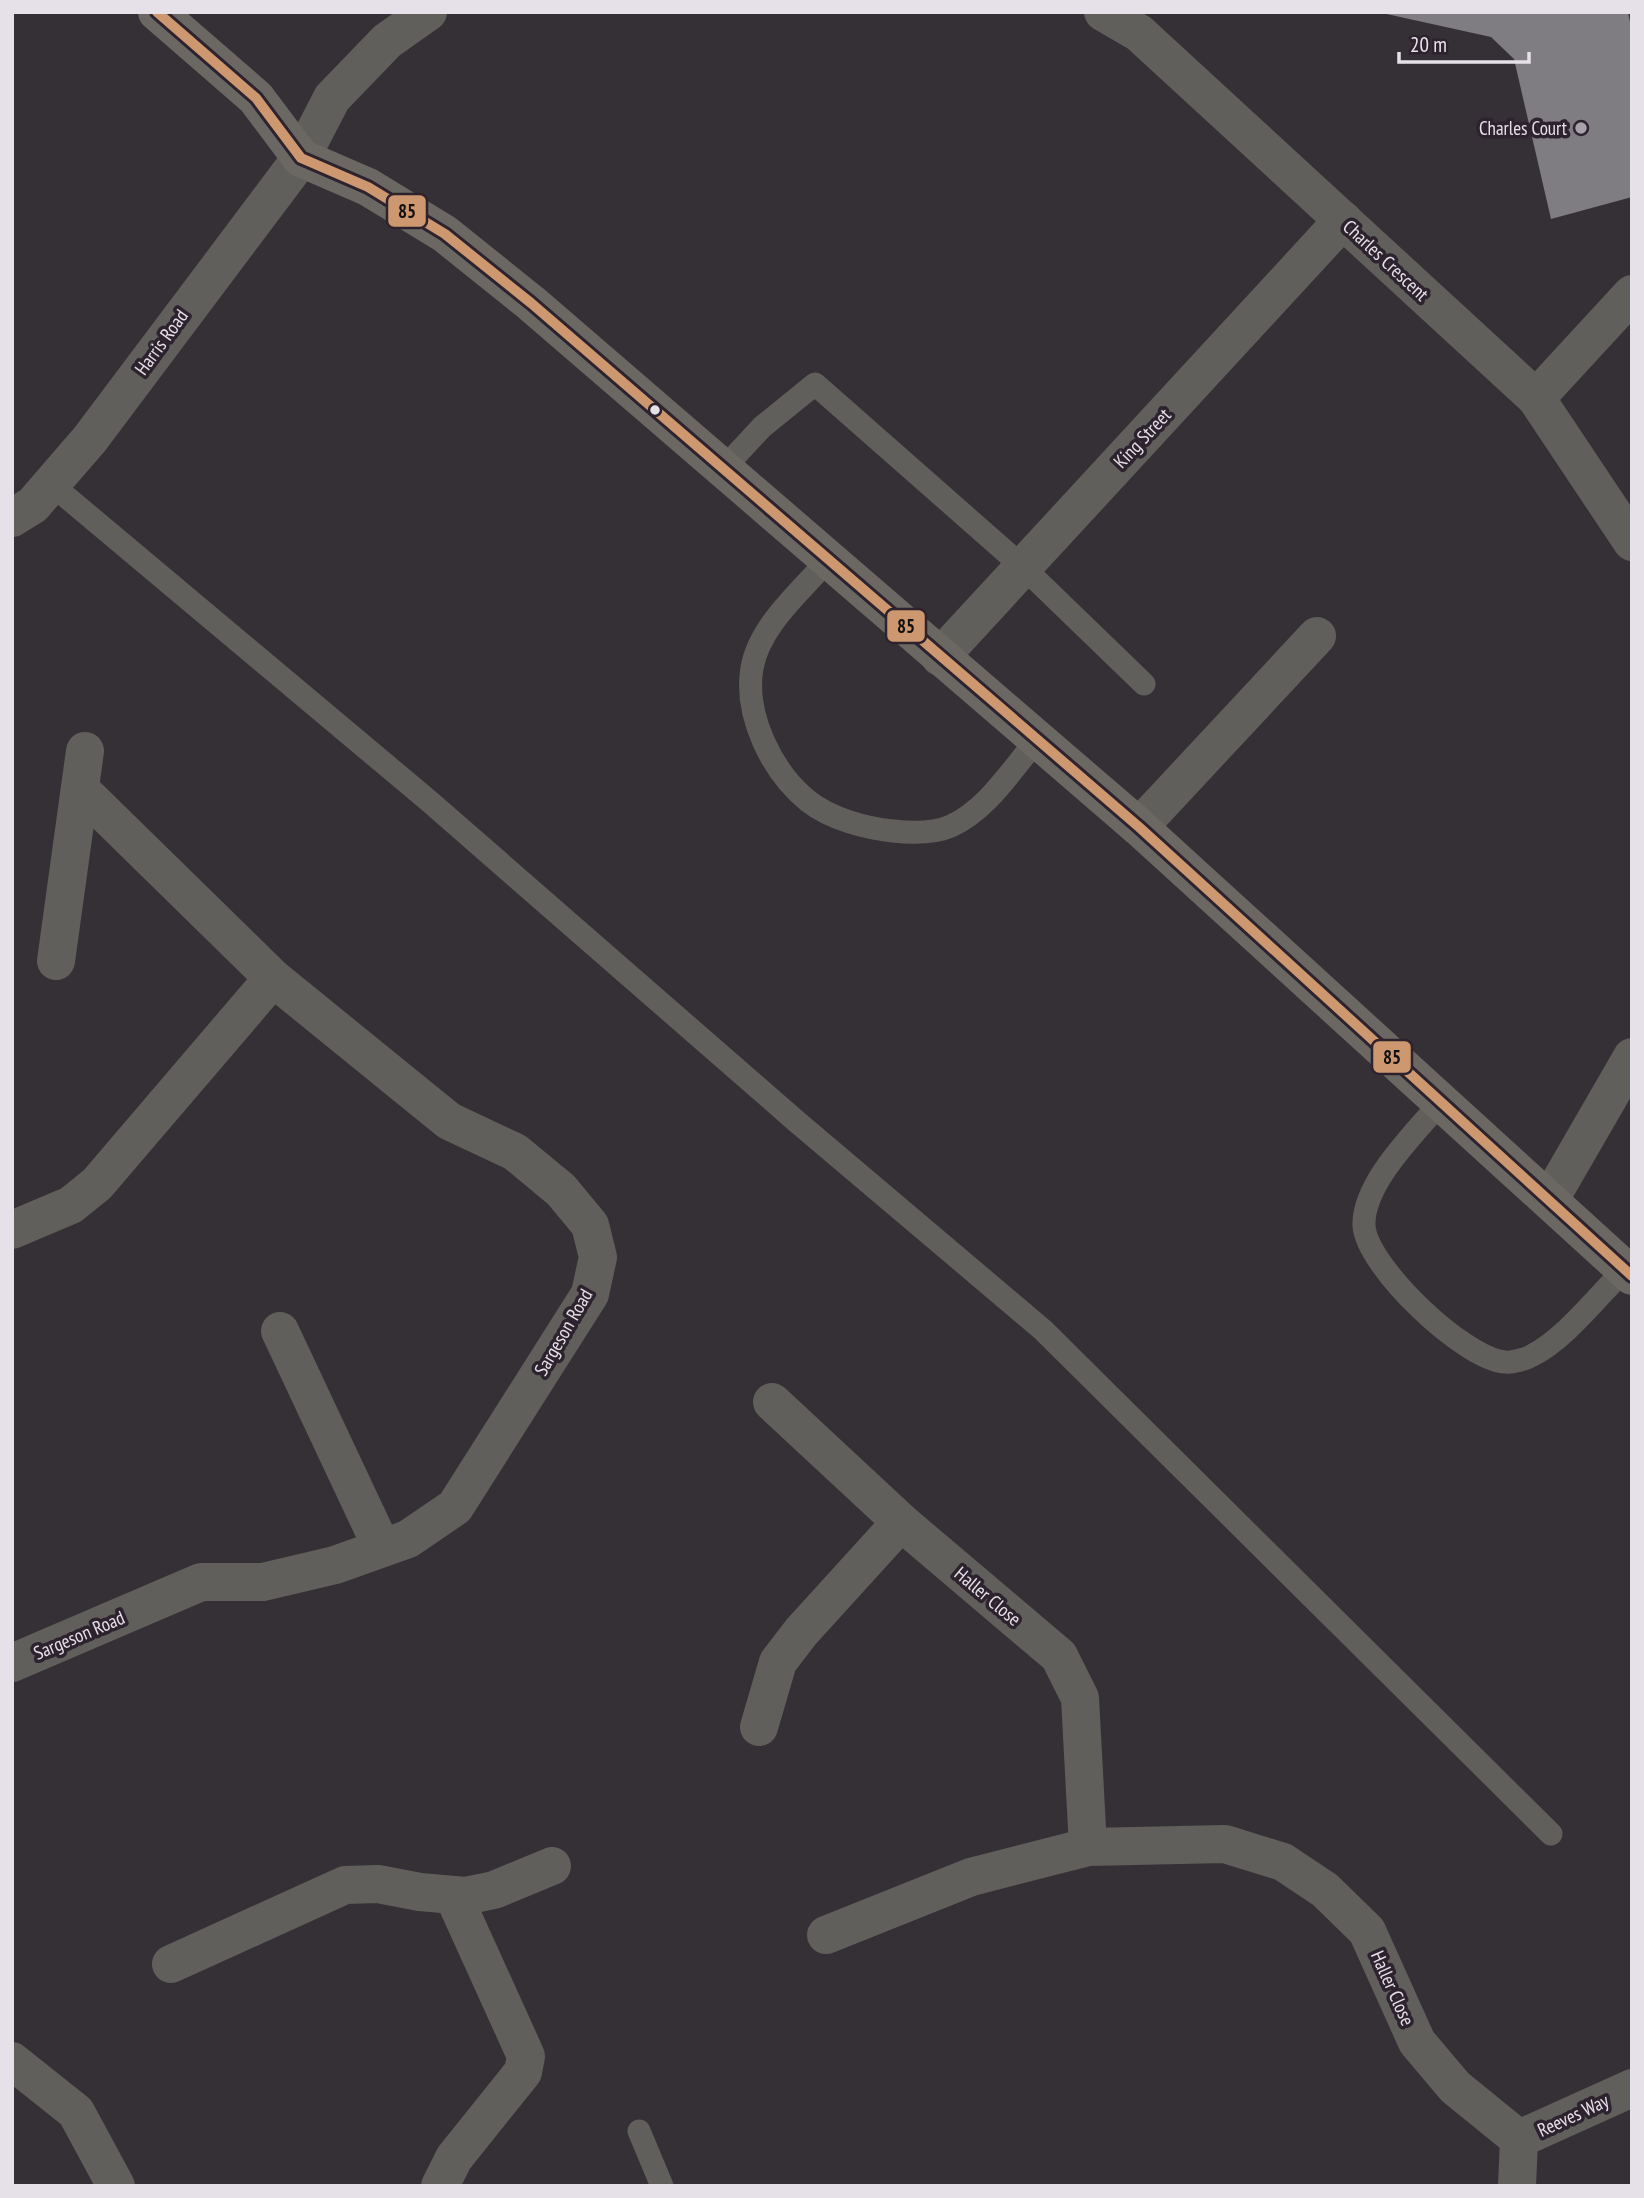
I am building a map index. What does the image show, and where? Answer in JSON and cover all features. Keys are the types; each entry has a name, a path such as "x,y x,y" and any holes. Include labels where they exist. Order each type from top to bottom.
{"street":[{"path":"157,12 256,98 301,158 368,187 445,234 531,303 1139,827 1628,1272"},
{"path":"301,158 332,98 387,41 428,12"},
{"name":"Charles Crescent","path":"1103,12 1149,22 1343,220 1535,398 1632,542"},
{"name":"Harris Road","path":"12,518 33,505 90,439 301,158"},
{"name":"King Street","path":"940,657 1343,220"},
{"path":"1535,398 1632,294"},
{"path":"1139,827 1317,636"},
{"path":"56,961 85,751"},
{"name":"Sargeson Road","path":"12,1663 201,1582 263,1582 335,1565 408,1539 455,1507 590,1294 598,1257 590,1225 561,1189 515,1152 449,1121 273,978 80,789"},
{"path":"12,1230 71,1205 97,1184 273,978"},
{"path":"1550,1199 1632,1057"},
{"path":"279,1331 382,1548"},
{"name":"Haller Close","path":"772,1402 901,1522 1059,1656 1080,1698 1088,1847"},
{"path":"759,1727 778,1662 801,1632 901,1522"},
{"name":"Haller Close","path":"827,1935 971,1877 1088,1847 1225,1844 1283,1862 1325,1890 1367,1931 1417,2042 1455,2087 1519,2139"},
{"path":"171,1964 345,1885 378,1884 465,1896 494,1890 552,1866"},
{"path":"440,2186 454,2158 523,2072 526,2056 453,1895"},
{"path":"12,2061 76,2112 116,2186"},
{"name":"Reeves Way","path":"1517,2186 1519,2139 1632,2088"}],"lane":[{"path":"723,469 762,427 815,384 1023,568 1144,684"},
{"path":"51,484 429,800 796,1121 1043,1330 1551,1834"},
{"path":"828,560 779,616 760,645 752,669 753,701 768,752 785,777 809,802 838,817 883,830 908,832 948,827 966,818 988,797 1037,740"},
{"path":"1442,1101 1377,1183 1368,1205 1364,1227 1380,1264 1414,1303 1465,1344 1505,1362 1531,1357 1628,1272"},
{"path":"639,2131 662,2186"}],"building":[{"name":"Charles Court","path":"1628,12 1632,32 1632,197 1551,219 1514,59 1491,37 1382,13"}],"transit line":[{"name":"85","path":"157,12 256,98 301,158 368,187 445,234 531,303 1139,827 1632,1276"}],"place":[{"name":"Charles Court","path":"1581,128"}]}
